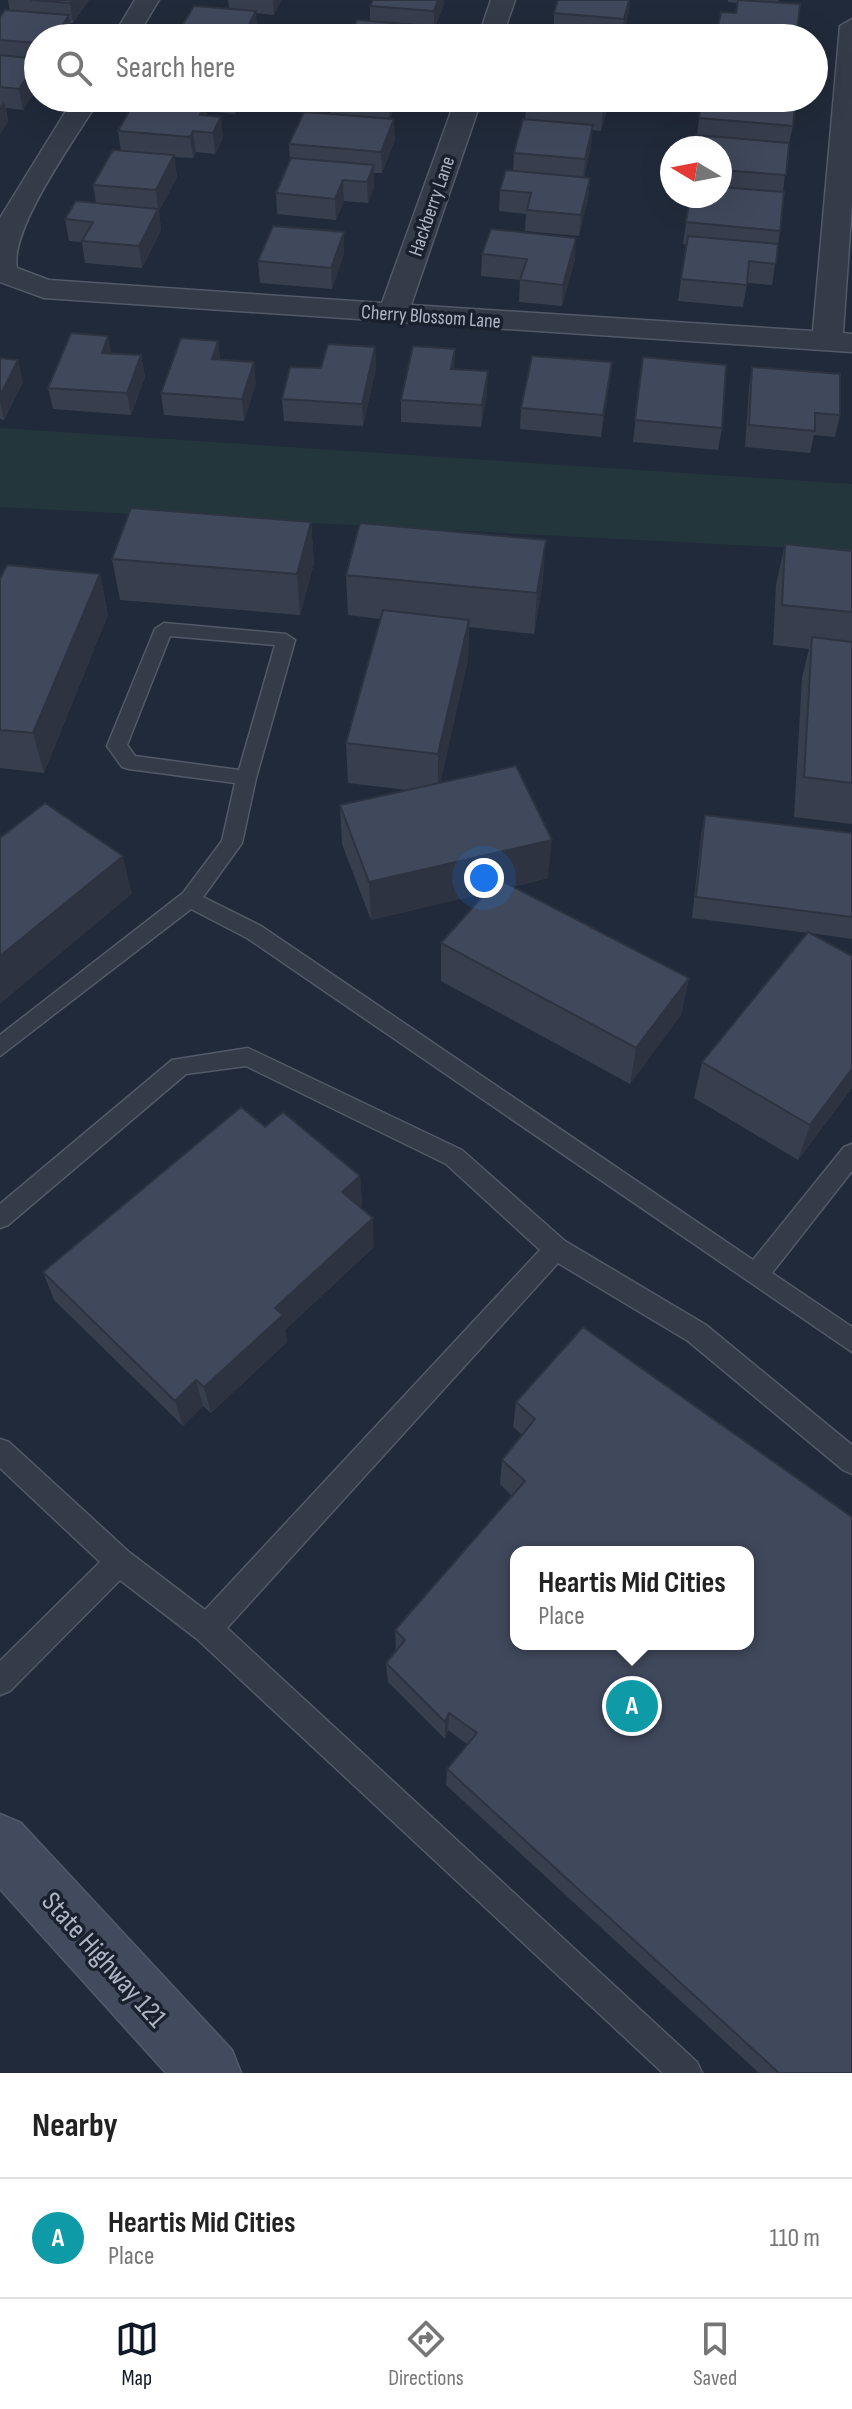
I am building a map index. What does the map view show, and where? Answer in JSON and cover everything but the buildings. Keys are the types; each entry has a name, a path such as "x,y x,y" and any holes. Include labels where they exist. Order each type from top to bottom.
{"main road":[{"name":"State Highway 121","path":"0,1844 209,2073"}],"street":[{"path":"132,24 147,0"},
{"path":"495,24 503,0"},
{"path":"840,343 852,26"},
{"path":"4,264 7,230 79,112"},
{"name":"Hackberry Lane","path":"393,314 464,112"},
{"name":"Cherry Blossom Lane","path":"4,264 44,289 840,343"}],"lane":[{"path":"0,1047 190,899 232,843 246,778 286,640 164,629 117,746 129,762 246,778"},
{"path":"190,899 254,932 852,1341"},
{"path":"0,1218 180,1066 248,1057 454,1157 556,1249 697,1333 852,1461"},
{"path":"756,1275 852,1154"},
{"path":"207,1629 556,1249"},
{"path":"0,1451 119,1562 207,1629 686,2073"},
{"path":"0,1681 119,1562"}],"green space":[{"path":"0,428 852,484 852,551 0,507"}],"place":[{"name":"Heartis Mid Cities","path":"632,1706"}]}
